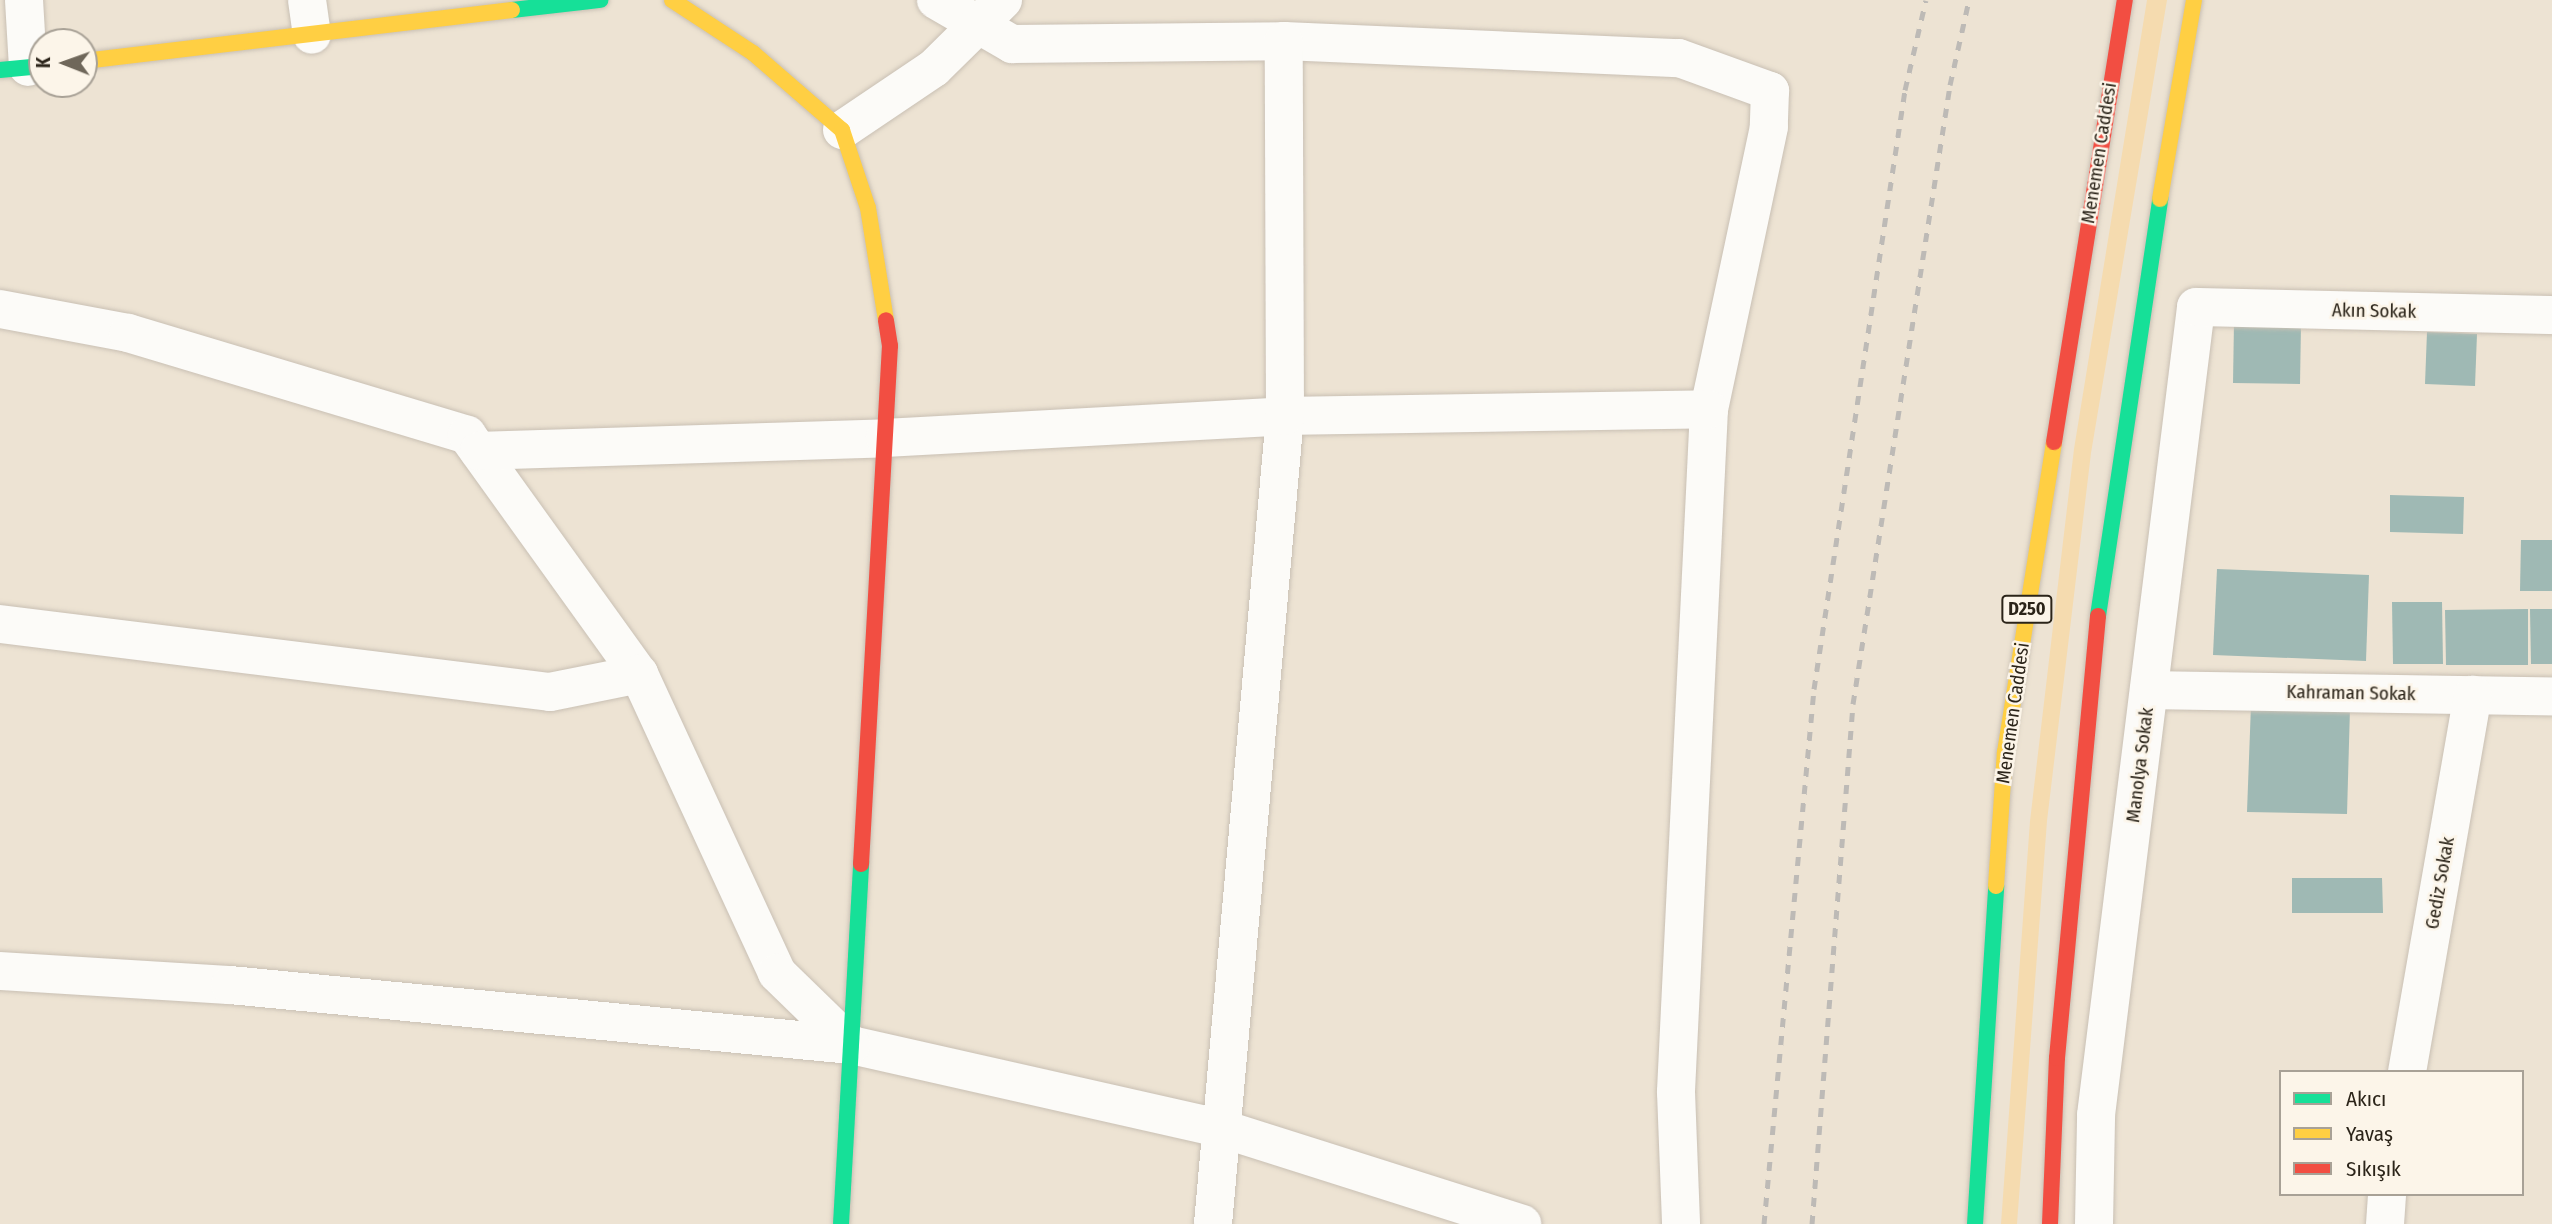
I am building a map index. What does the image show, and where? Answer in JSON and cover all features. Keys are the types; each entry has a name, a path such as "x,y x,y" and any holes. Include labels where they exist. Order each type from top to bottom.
{"main road":[{"path":"98,58 309,17 600,0"},
{"path":"672,0 753,53 842,130 868,208 890,346 841,1224"},
{"name":"Menemen Caddesi","path":"1975,1224 2005,752 2125,0"},
{"path":"2049,1224 2057,1058 2090,677 2141,307 2194,0"}],"street":[{"path":"23,68 24,0"},
{"path":"936,0 991,13 1012,44 1283,41 1679,58 1770,91 1769,127 1709,409 1676,1092 1681,1224"},
{"path":"842,130 934,68 991,13"},
{"path":"1213,1224 1285,416 1283,41"},
{"name":"Akın Sokak","path":"2196,307 2552,315"},
{"name":"Manolya Sokak","path":"2094,1224 2096,1115 2196,307"},
{"path":"0,309 141,337 467,435 639,674 776,972 851,1045"},
{"path":"479,451 885,438 1285,416 1709,409"},
{"path":"0,624 550,692 639,674"},
{"name":"Kahraman Sokak","path":"2149,690 2552,696"},
{"name":"Gediz Sokak","path":"2407,1070 2473,695"},
{"path":"0,971 230,985 851,1045 1223,1129 1522,1224"},
{"path":"2385,1224 2387,1196"}],"shaded area":[{"path":"2147,0 2167,0 2091,453 2047,821 2017,1224 2001,1224 2030,821 2074,449"}],"building":[{"path":"2234,322 2301,324 2300,384 2233,383"},
{"path":"2427,332 2477,334 2475,386 2425,384"},
{"path":"2390,495 2464,497 2463,534 2390,532"},
{"path":"2521,540 2552,540 2552,591 2520,591"},
{"path":"2217,569 2369,575 2366,661 2213,655"},
{"path":"2392,602 2442,602 2443,664 2393,664"},
{"path":"2528,609 2528,665 2446,665 2445,610"},
{"path":"2530,609 2552,609 2552,664 2531,664"},
{"path":"2251,705 2350,708 2347,814 2247,812"},
{"path":"2292,878 2382,878 2383,913 2292,913"}],"railway":[{"path":"1764,1224 1814,689 1905,90 1926,0"},
{"path":"1812,1224 1853,704 1950,85 1969,0"}],"traffic: fast":[{"path":"512,10 600,0"},
{"path":"0,70 28,67"},
{"path":"2098,616 2160,199"},
{"path":"841,1224 861,864"},
{"path":"1975,1224 1996,886"}],"traffic: slow":[{"path":"672,0 753,53 842,130 868,208 886,320"},
{"path":"2160,199 2194,0"},
{"path":"98,59 512,10"},
{"path":"1996,886 2005,752 2054,442"}],"traffic: jam":[{"path":"2054,442 2125,0"},
{"path":"861,864 890,346 886,320"},
{"path":"2050,1224 2057,1058 2098,616"}]}
